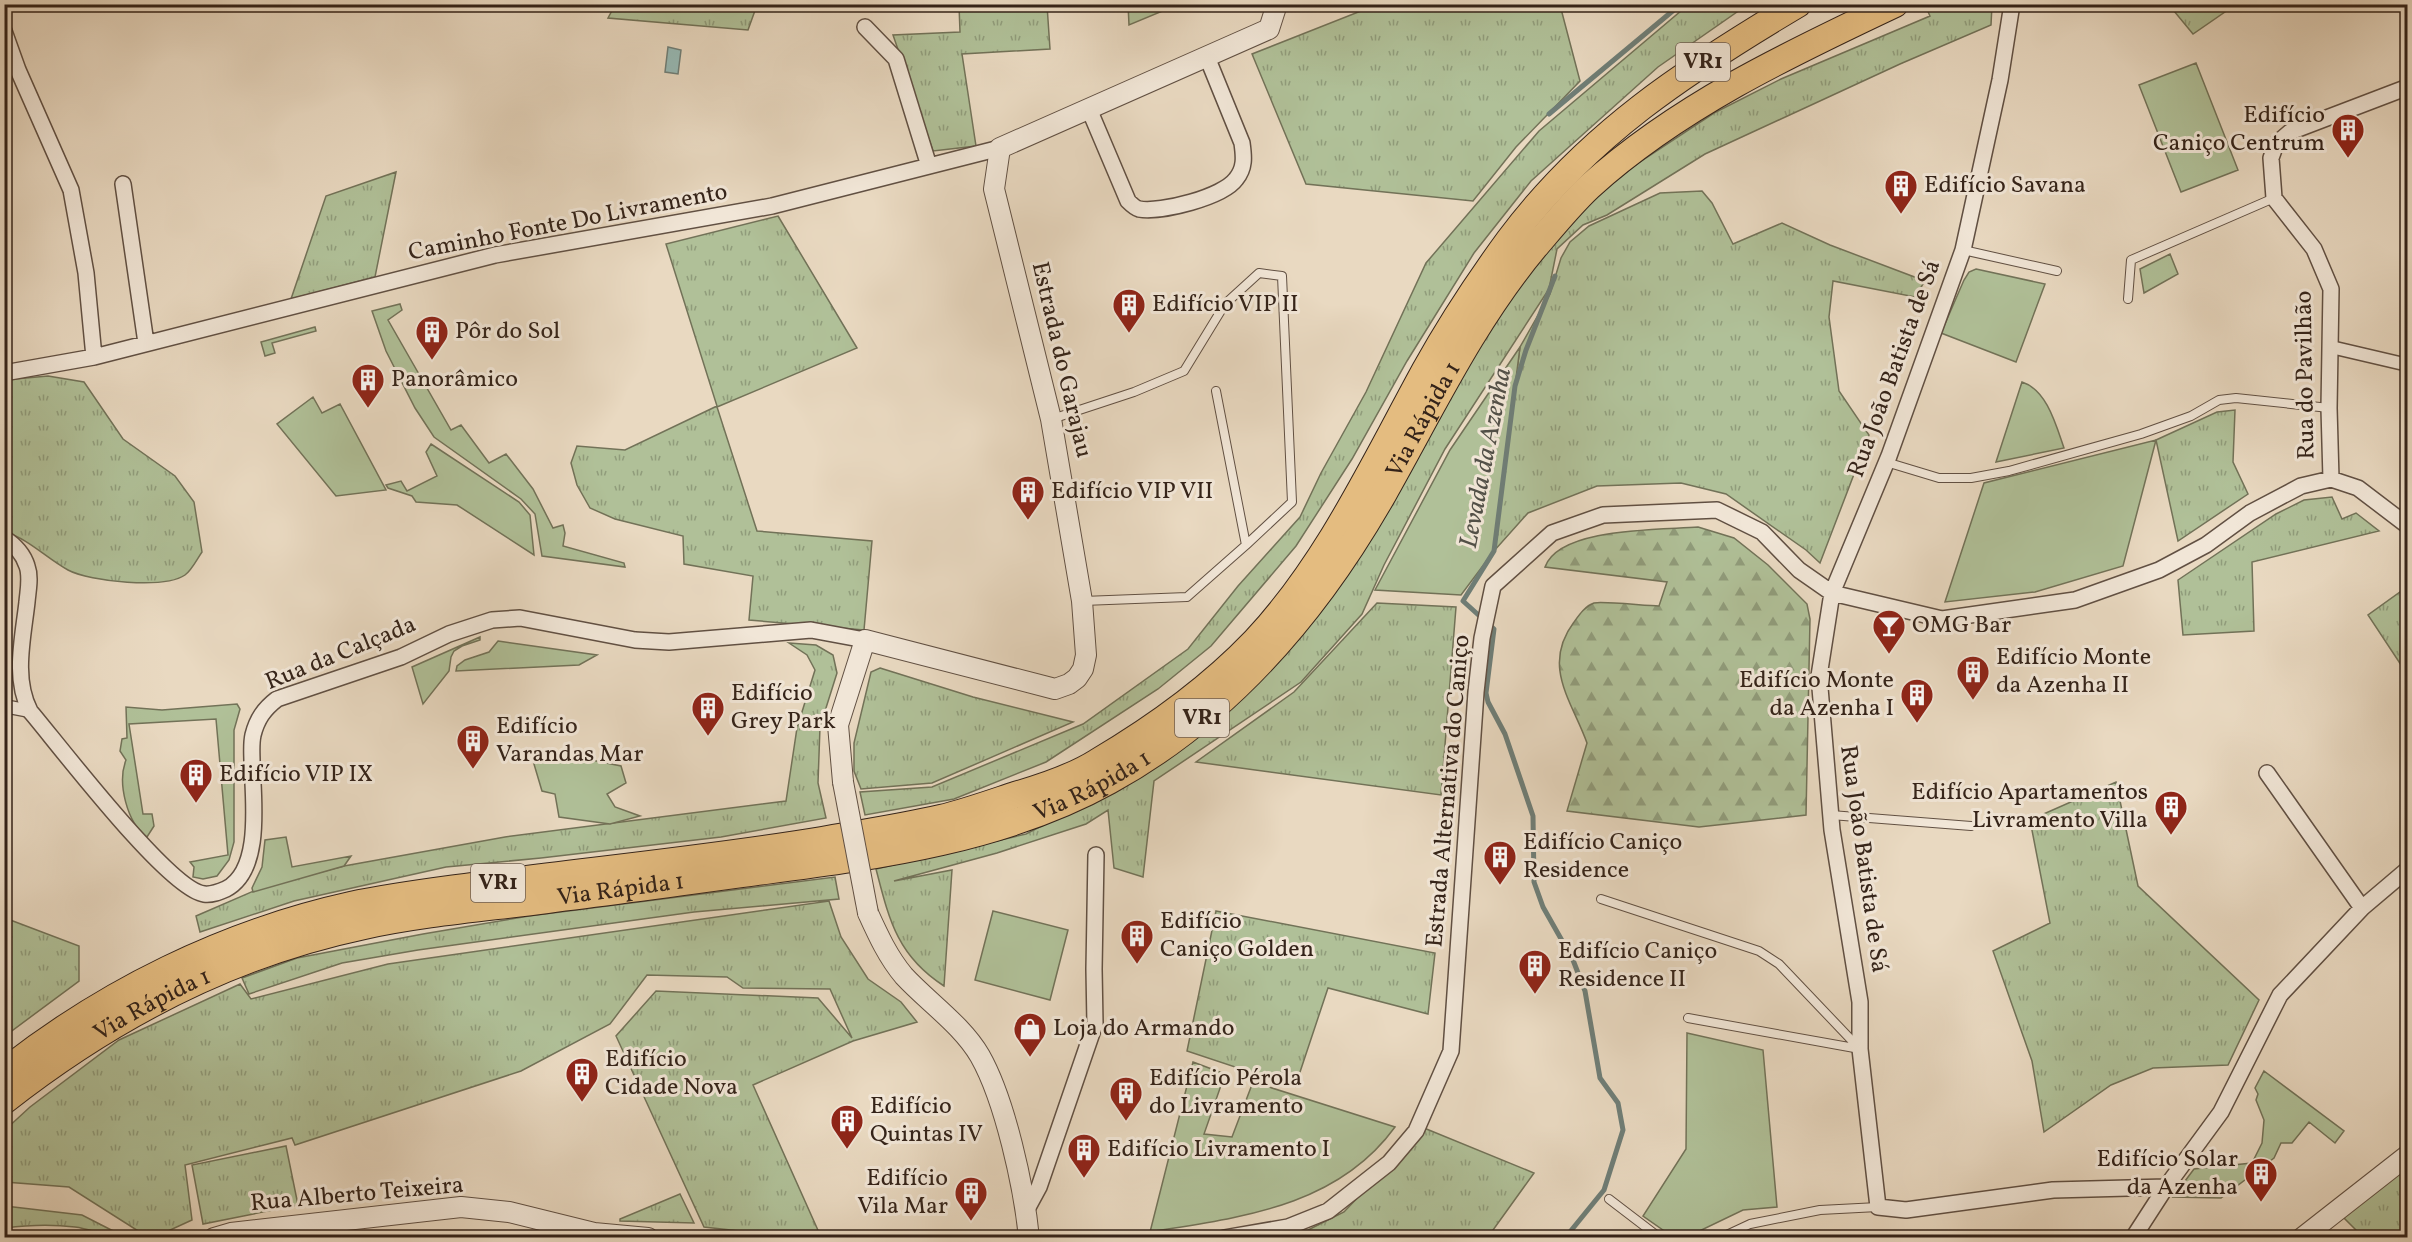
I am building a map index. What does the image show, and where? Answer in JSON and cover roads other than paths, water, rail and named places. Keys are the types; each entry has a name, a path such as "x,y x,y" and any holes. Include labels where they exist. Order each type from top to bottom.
{"highway":[{"name":"Via Rápida 1","path":"4,1101 22,1068 73,1049 129,1015 187,985 223,957 301,918 362,903 429,892 782,846 936,819 1035,789 1092,766 1142,734 1195,694 1254,641 1281,608 1318,558 1363,488 1428,366 1472,294 1512,236 1565,176 1612,128 1686,73 1798,4"},
{"name":"Via Rápida 1","path":"223,957 314,939 362,926 420,916 788,868 926,845 957,838 1027,816 1106,783 1158,751 1227,697 1301,619 1336,572 1383,495 1448,376 1490,309 1531,252 1585,190 1632,151 1706,103 1823,39 1895,4"}],"street":[{"path":"1000,148 1269,29 1276,4"},
{"name":"Rua João Batista de Sá","path":"1878,1207 1860,1049 1860,1002 1831,816 1819,676 1832,593 1886,462 1963,250 2000,80 2012,4"},
{"path":"865,27 896,59 929,166"},
{"path":"4,31 18,70 71,190 85,264 94,357"},
{"path":"1089,109 1128,201 1132,205 1139,209 1178,206 1221,192 1237,178 1244,162 1244,153 1207,57"},
{"path":"2274,198 2271,158 2276,144 2290,132 2408,87"},
{"name":"Caminho Fonte Do Livramento","path":"4,373 94,357 495,255 772,206 1000,148"},
{"name":"Estrada do Garajau","path":"865,640 1055,689 1069,684 1083,669 1086,655 1082,601 1052,419 994,189 1000,148"},
{"path":"123,184 146,343"},
{"name":"Rua do Pavilhão","path":"2274,198 2314,249 2331,289 2329,408 2331,479"},
{"path":"2331,347 2408,365"},
{"path":"2331,479 2358,488 2408,526"},
{"name":"Estrada Alternativa do Caniço","path":"1224,1238 1288,1227 1328,1211 1389,1163 1416,1131 1451,1051 1476,692 1482,638 1493,586 1552,533 1603,515 1717,510 1762,532 1799,570 1832,593 1942,619 2075,600 2159,570 2206,545 2250,513 2301,486 2331,479"},
{"name":"Rua da Calçada","path":"4,538 16,546 30,577 20,668 25,700 30,711 150,855 193,891 212,894 231,886 239,879 249,861 254,816 252,738 263,711 277,699 401,657 449,634 492,620 520,618 635,640 669,642 812,630 865,640"},
{"path":"865,640 838,725 843,782 868,913 887,954 904,976 959,1030 979,1056 1000,1107 1026,1211 1029,1238"},
{"path":"4,706 30,711"},
{"path":"2266,773 2362,908"},
{"path":"1026,1211 1039,1187 1095,1024 1096,855"},
{"path":"2133,1238 2166,1187 2221,1112 2280,995 2362,908 2408,868"},
{"path":"2302,1238 2408,1155"},
{"path":"1878,1207 1906,1210 2053,1190 2166,1187"},
{"name":"Rua Alberto Teixeira","path":"214,1238 231,1233 461,1207 509,1212 594,1233 648,1238"}],"lane":[{"path":"2128,299 2131,260 2274,198"},
{"path":"1963,250 2057,271"},
{"path":"1052,419 1134,392 1184,370 1225,304 1259,273 1282,276 1292,502 1187,597 1082,601"},
{"path":"1216,391 1246,545"},
{"path":"1886,462 1939,478 1971,478 2009,471 2141,434 2191,416 2219,400 2236,398 2329,408"},
{"path":"1831,816 1971,826"},
{"path":"1601,899 1759,951 1779,964 1860,1049"},
{"path":"1688,1017 1860,1049"},
{"path":"1609,1199 1660,1238"},
{"path":"1720,1238 1750,1224 1820,1210 1878,1207"}],"water":[{"path":"668,47 681,50 678,74 665,72"}],"waterway":[{"path":"1549,114 1681,4"},
{"name":"Levada da Azenha","path":"1555,276 1526,350 1515,386 1494,551 1463,601 1494,629 1486,693 1488,702 1505,734 1533,816 1534,882 1543,907 1573,960 1585,991 1600,1078 1618,1103 1623,1130 1604,1190 1565,1238"}],"place":[{"name":"Edifício Caniço Centrum","path":"2348,159"},
{"name":"Edifício Savana","path":"1901,215"},
{"name":"Edifício VIP II","path":"1129,334"},
{"name":"Pôr do Sol","path":"432,361"},
{"name":"Panorâmico","path":"368,409"},
{"name":"Edifício VIP VII","path":"1028,521"},
{"name":"OMG Bar","path":"1889,655"},
{"name":"Edifício Monte da Azenha II","path":"1973,701"},
{"name":"Edifício Monte da Azenha I","path":"1917,724"},
{"name":"Edifício Grey Park","path":"708,737"},
{"name":"Edifício Varandas Mar","path":"473,770"},
{"name":"Edifício VIP IX","path":"196,804"},
{"name":"Edifício Apartamentos Livramento Villa","path":"2171,836"},
{"name":"Edifício Caniço Residence","path":"1500,886"},
{"name":"Edifício Caniço Golden","path":"1137,965"},
{"name":"Edifício Caniço Residence II","path":"1535,995"},
{"name":"Loja do Armando","path":"1030,1058"},
{"name":"Edifício Cidade Nova","path":"582,1103"},
{"name":"Edifício Pérola do Livramento","path":"1126,1122"},
{"name":"Edifício Quintas IV","path":"847,1150"},
{"name":"Edifício Livramento I","path":"1084,1179"},
{"name":"Edifício Solar da Azenha","path":"2261,1203"},
{"name":"Edifício Vila Mar","path":"971,1222"}]}
